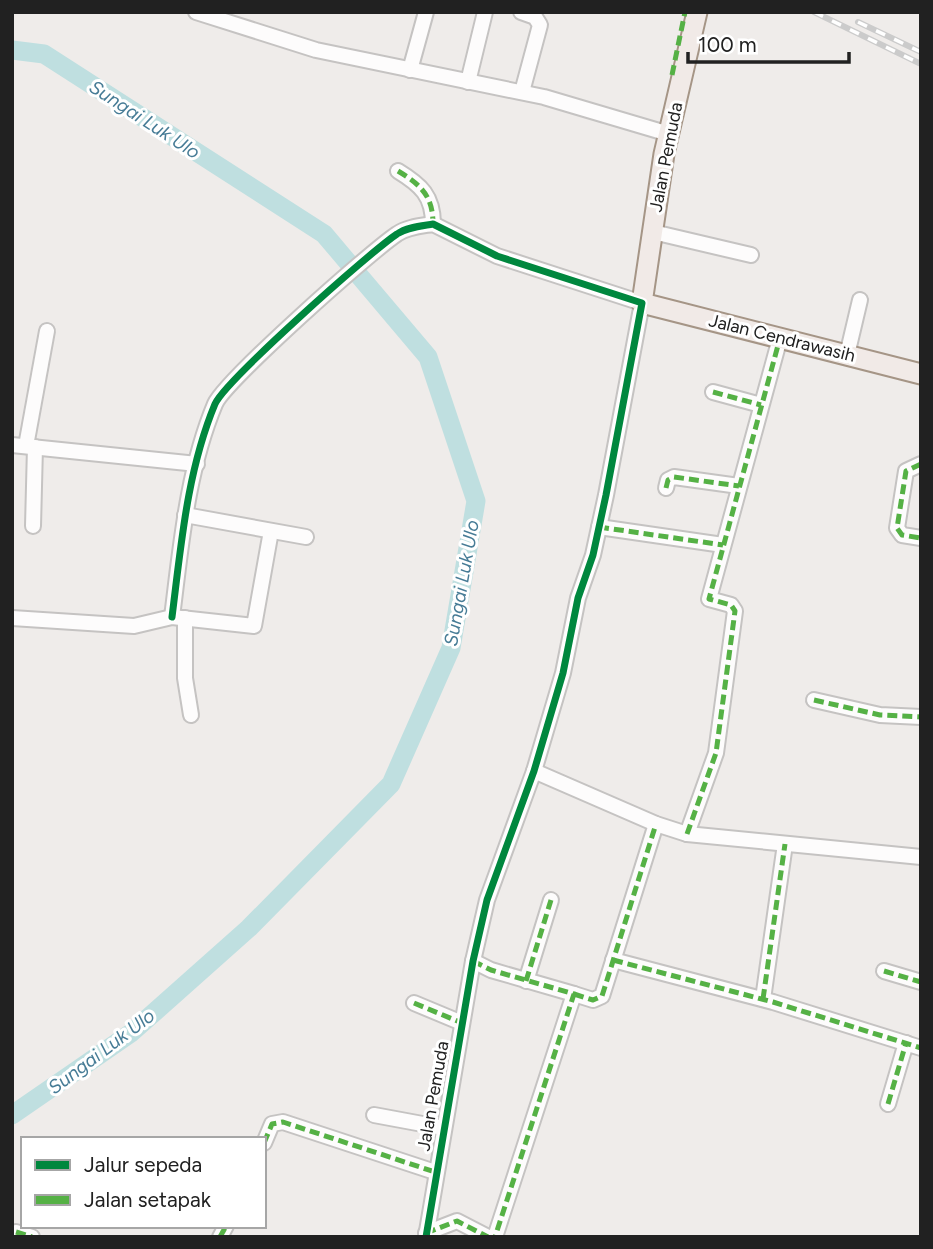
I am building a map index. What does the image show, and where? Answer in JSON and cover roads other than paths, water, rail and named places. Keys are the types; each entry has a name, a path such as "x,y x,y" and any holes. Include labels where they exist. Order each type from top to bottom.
{"main road":[{"name":"Jalan Pemuda","path":"642,303 685,41 697,12"},
{"name":"Jalan Cendrawasih","path":"642,303 921,374"}],"street":[{"path":"410,70 426,12"},
{"path":"468,82 485,12"},
{"path":"521,12 535,17 540,25 522,92"},
{"path":"203,13 316,50 522,92 669,134"},
{"path":"398,172 415,181 426,194 433,211 433,224"},
{"path":"191,716 179,618 185,515 215,404 222,394 332,291 397,234 433,224 496,256 642,303"},
{"path":"653,232 751,255"},
{"path":"847,355 860,300"},
{"name":"Jalan Pemuda","path":"426,1235 472,961 496,872 534,771 563,673 578,598 599,527 642,303"},
{"path":"33,526 24,446 47,331"},
{"path":"687,834 716,753 735,611 731,605 709,598 780,338"},
{"path":"713,392 761,405"},
{"path":"24,446 197,464"},
{"path":"921,464 906,471 897,528 902,535 921,538"},
{"path":"666,488 668,480 674,478 739,486"},
{"path":"185,515 306,537"},
{"path":"599,527 723,545"},
{"path":"12,618 134,626 179,618 256,624 271,531"},
{"path":"814,699 880,715 921,718"},
{"path":"534,771 656,824 687,834 921,857"},
{"path":"472,961 491,971 599,999 656,824"},
{"path":"763,999 785,844"},
{"path":"526,981 551,900"},
{"path":"613,960 763,999 916,1044 888,1104"},
{"path":"884,971 921,982"},
{"path":"495,1237 574,994"},
{"path":"414,1003 462,1023"},
{"path":"374,1115 444,1128"},
{"path":"266,1138 272,1124 283,1122 435,1172"},
{"path":"426,1235 457,1221 488,1237"},
{"path":"16,1232 32,1237"}],"waterway":[{"name":"Sungai Luk Ulo","path":"12,50 44,54 324,234 428,357 476,501 451,648 391,784 249,928 131,1033 12,1115"}],"railway":[{"path":"814,12 921,64"},
{"path":"858,22 921,52"}]}
